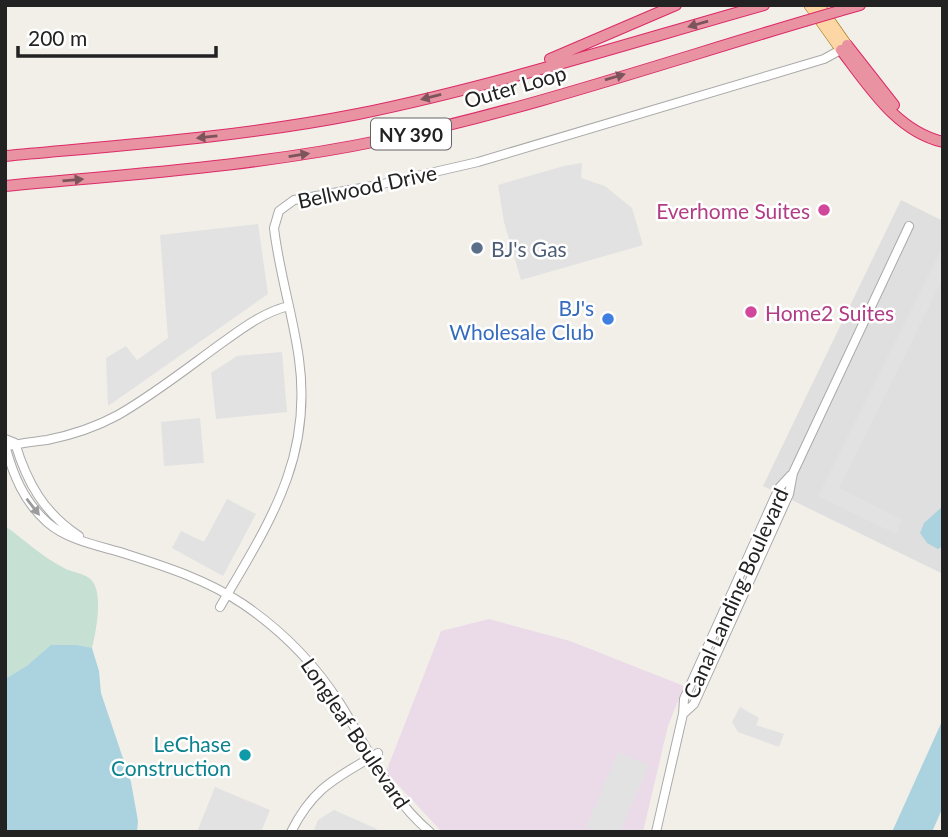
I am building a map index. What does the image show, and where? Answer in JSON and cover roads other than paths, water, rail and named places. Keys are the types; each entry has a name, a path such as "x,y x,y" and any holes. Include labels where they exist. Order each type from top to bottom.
{"highway":[{"path":"496,80 676,5"},
{"name":"Outer Loop","path":"5,156 214,136 285,127 380,109 496,80 764,5"},
{"name":"Outer Loop","path":"5,186 240,164 371,142 505,110 860,5"},
{"path":"844,48 904,116 923,128 943,134"},
{"path":"844,48 902,123 923,136 943,142"}],"main road":[{"path":"809,5 844,48"},
{"path":"819,5 844,48"}],"street":[{"name":"Bellwood Drive","path":"220,607 276,510 295,452 301,383 298,352 274,228 279,211 288,203 478,162 827,58 844,48"},
{"name":"Canal Landing Boulevard","path":"656,832 684,714 684,699 779,488 793,473 909,226"},
{"path":"5,446 62,436 107,420 145,397 245,327 289,306"},
{"path":"5,439 15,443"},
{"name":"Longleaf Boulevard","path":"15,443 26,476 40,500 64,525 94,544"},
{"name":"Longleaf Boulevard","path":"5,446 18,484 37,513 60,531 181,572 227,594 271,625 309,662 334,694 374,756 392,792 430,832"},
{"path":"291,832 312,798 324,786 374,756"}],"water":[{"path":"943,506 943,546 938,549 927,543 920,533 924,523"},
{"path":"51,645 92,648 99,671 101,693 131,782 138,821 137,832 5,832 5,679 28,665"},
{"path":"943,719 943,807 932,832 892,832"}],"place":[{"name":"Everhome Suites","path":"824,210"},
{"name":"BJ's Gas","path":"477,248"},
{"name":"Home2 Suites","path":"751,312"},
{"name":"BJ's Wholesale Club","path":"608,319"},
{"name":"LeChase Construction","path":"245,755"}]}
